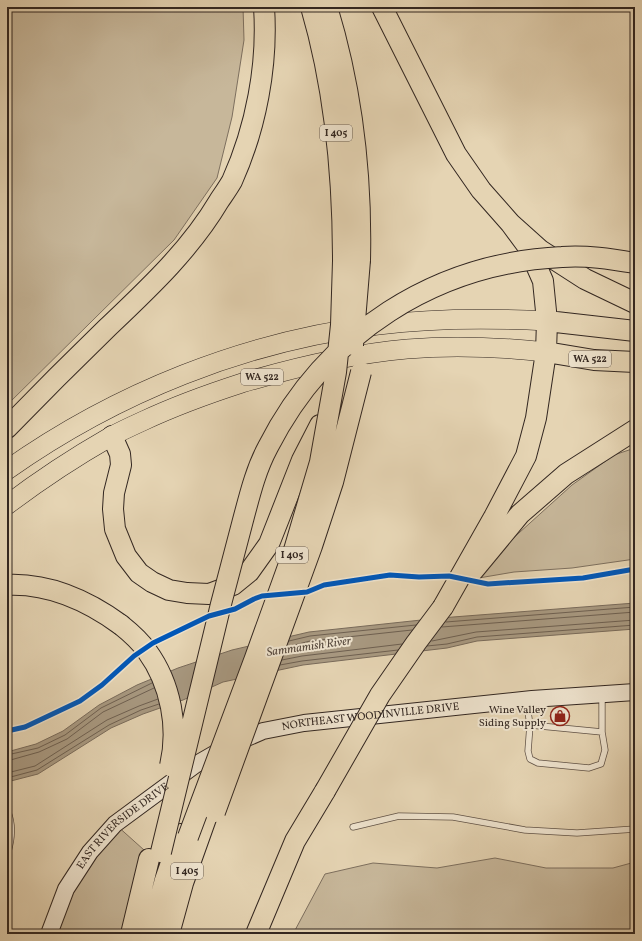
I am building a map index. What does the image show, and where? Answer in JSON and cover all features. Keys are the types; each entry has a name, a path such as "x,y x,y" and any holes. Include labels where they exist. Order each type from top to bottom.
{"highway":[{"path":"7,428 49,384 180,256 219,202 231,181 244,147 257,105 263,67 265,24 264,7"},
{"name":"I 405","path":"168,934 183,883 310,554 333,482 361,372 370,312 353,260 334,182 326,111 312,41 302,7"},
{"name":"I 405","path":"311,7 328,78 353,260"},
{"name":"I 405","path":"157,934 185,835 301,502 320,425 326,390 334,312 353,260 360,194 355,142 348,92 328,7"},
{"name":"I 405","path":"150,934 165,880 185,835 255,658 294,550 320,462 336,372 341,325 353,260 370,193 353,73 335,7"},
{"path":"339,7 347,48"},
{"path":"256,934 296,841 380,695 486,546 526,456 536,418 546,352 547,321 543,281 528,247 511,224 481,190 456,154 382,7"},
{"path":"511,224 540,250 585,279 635,303"},
{"path":"138,934 155,856 251,488 267,448 286,414 316,374 346,344 372,322 414,296 449,279 489,267 530,259 563,256 635,262"},
{"name":"WA 522","path":"7,470 28,455 82,422 145,391 221,360 311,336 377,325 436,320 498,319 547,321 635,332"},
{"name":"WA 522","path":"7,505 69,462 112,436 173,408 220,390 285,370 350,357 407,349 460,347 546,352 594,360 635,362"},
{"path":"112,436 120,454 121,465 114,494 113,509 115,529 126,556 139,573 152,582 169,590 208,594 233,585 250,572 269,544 302,460 320,425"},
{"path":"486,546 566,474 635,430"},
{"path":"7,585 16,584 47,588 74,598 101,612 121,625 135,637 147,651 157,667 168,697 173,718 174,737 172,756 155,856 131,934"},
{"name":"I 405","path":"178,934 212,811"}],"main road":[{"name":"NORTHEAST WOODINVILLE DRIVE","path":"228,746 263,732 304,723 532,699 635,692"},
{"name":"EAST RIVERSIDE DRIVE","path":"50,934 66,889 90,852 115,824 195,765 228,746"}],"lane":[{"path":"532,699 528,712 530,725 528,751 530,758 538,764 589,768 601,764 605,750 602,732 602,695"},
{"path":"530,725 602,732"},
{"path":"7,810 11,819 12,837 7,855"},
{"path":"352,827 399,816 453,817 525,830 576,833 635,829"}],"shaded area":[{"path":"7,7 243,7 244,40 232,117 217,178 174,240 7,405"},
{"path":"635,448 635,559 572,568 514,572 467,580 572,485 614,455"},
{"path":"115,824 144,850 127,934 49,934 66,889"},
{"path":"495,858 546,868 613,868 635,862 635,934 293,934 325,874 373,863 437,868"}],"water":[{"name":"Sammamish River","path":"635,603 635,629 477,641 447,648 303,665 223,682 183,700 143,714 111,728 38,774 7,782 7,752 36,744 63,731 99,705 137,685 178,668 232,650 309,632 440,618"}],"waterway":[{"path":"7,35 7,60"}],"cycle path":[{"path":"7,731 25,727 80,701 102,685 134,656 153,643 209,616 235,609 262,596 307,592 324,585 390,575 419,577 449,576 488,584 583,578 635,569"}],"place":[{"name":"Wine Valley Siding Supply","path":"560,716"}]}
